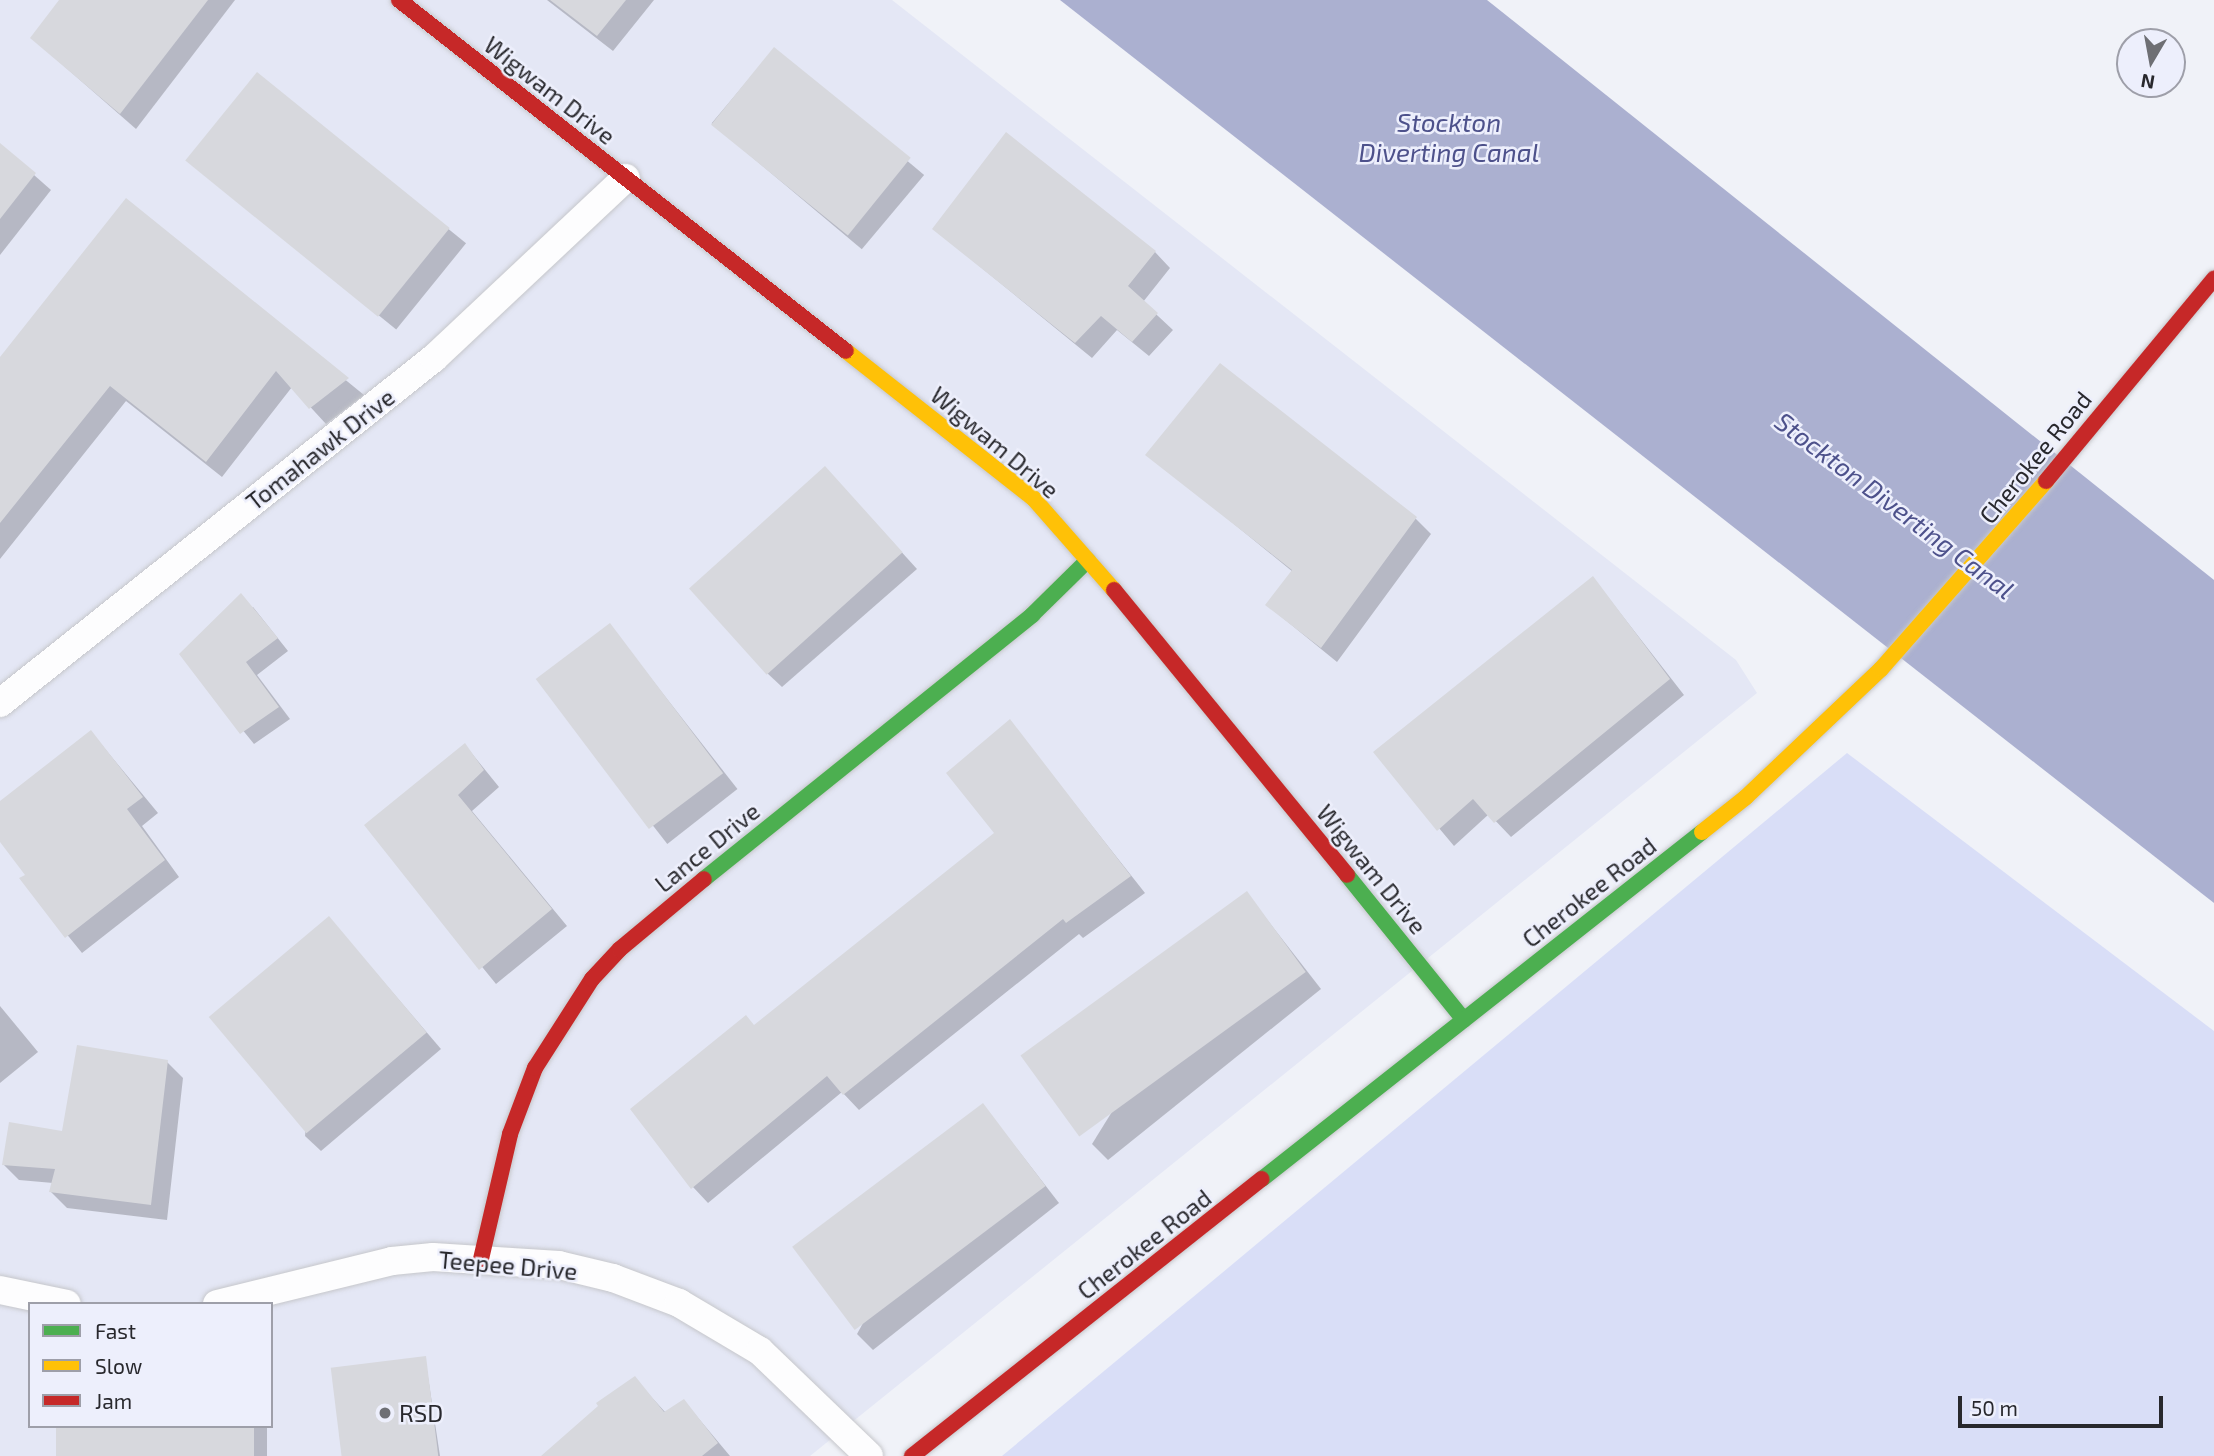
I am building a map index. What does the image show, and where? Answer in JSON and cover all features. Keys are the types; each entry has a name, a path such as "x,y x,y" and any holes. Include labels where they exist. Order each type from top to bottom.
{"street":[{"name":"Wigwam Drive","path":"399,0 1034,499 1088,560 1464,1020"},
{"name":"Tomahawk Drive","path":"0,703 452,343 626,178"},
{"name":"Cherokee Road","path":"912,1456 1746,797 1881,669 2056,470 2214,279"},
{"name":"Lance Drive","path":"481,1259 510,1135 535,1068 592,979 620,949 693,888 1032,615 1088,560"},
{"name":"Teepee Drive","path":"224,1302 359,1266 433,1257 559,1265 612,1278 679,1303 760,1351 869,1456"},
{"path":"0,1290 57,1302"}],"shaded area":[{"path":"0,0 892,0 1736,660 1757,693 810,1456 0,1456"},
{"path":"1847,753 2214,1031 2214,1456 1002,1456"}],"water":[{"name":"Stockton Diverting Canal","path":"1060,0 1487,0 2214,580 2214,903"}],"building":[{"path":"59,0 208,0 120,114 30,38"},
{"path":"550,0 626,0 597,36"},
{"path":"774,47 911,158 848,235 711,125"},
{"path":"257,72 450,228 378,317 185,161"},
{"path":"1006,132 1156,251 1128,286 1158,313 1132,342 1101,316 1075,343 932,229"},
{"path":"0,143 36,173 0,219"},
{"path":"126,198 349,378 309,409 276,371 206,462 110,386 0,523 0,357"},
{"path":"1220,363 1417,517 1321,648 1265,605 1292,570 1145,455"},
{"path":"825,466 903,552 767,675 689,588"},
{"path":"1593,576 1670,679 1494,823 1473,799 1437,831 1373,752"},
{"path":"241,593 278,638 246,662 279,707 240,734 179,654"},
{"path":"610,623 723,773 649,829 536,679"},
{"path":"1010,719 1131,876 1066,923 1063,919 843,1095 827,1076 691,1189 630,1109 746,1015 754,1025 994,833 946,773"},
{"path":"91,730 143,797 127,809 165,860 65,938 19,878 25,875 0,842 0,801"},
{"path":"465,743 484,770 458,795 552,909 479,970 364,825"},
{"path":"1247,891 1306,972 1079,1136 1020,1056"},
{"path":"329,916 427,1032 306,1133 209,1017"},
{"path":"77,1045 168,1060 151,1205 49,1192 55,1169 2,1165 9,1122 62,1131"},
{"path":"983,1103 1046,1186 855,1330 792,1247"},
{"name":"RSD","path":"426,1356 438,1456 342,1456 331,1368"},
{"path":"635,1376 664,1412 684,1399 718,1443 702,1456 541,1456 598,1406 596,1403"},
{"path":"56,1428 254,1428 254,1456 56,1456"}],"traffic: fast":[{"path":"704,879 1032,615 1088,560"},
{"path":"1262,1179 1702,832"},
{"path":"1347,875 1464,1020"}],"traffic: slow":[{"path":"846,351 1034,499 1114,590"},
{"path":"1702,832 1746,797 1881,669 2046,481"}],"traffic: jam":[{"path":"399,0 846,351"},
{"path":"2046,481 2214,279"},
{"path":"1114,590 1347,875"},
{"path":"481,1259 510,1134 535,1068 592,979 620,949 704,879"},
{"path":"912,1456 1262,1179"}],"place":[{"name":"RSD","path":"385,1413"}]}
